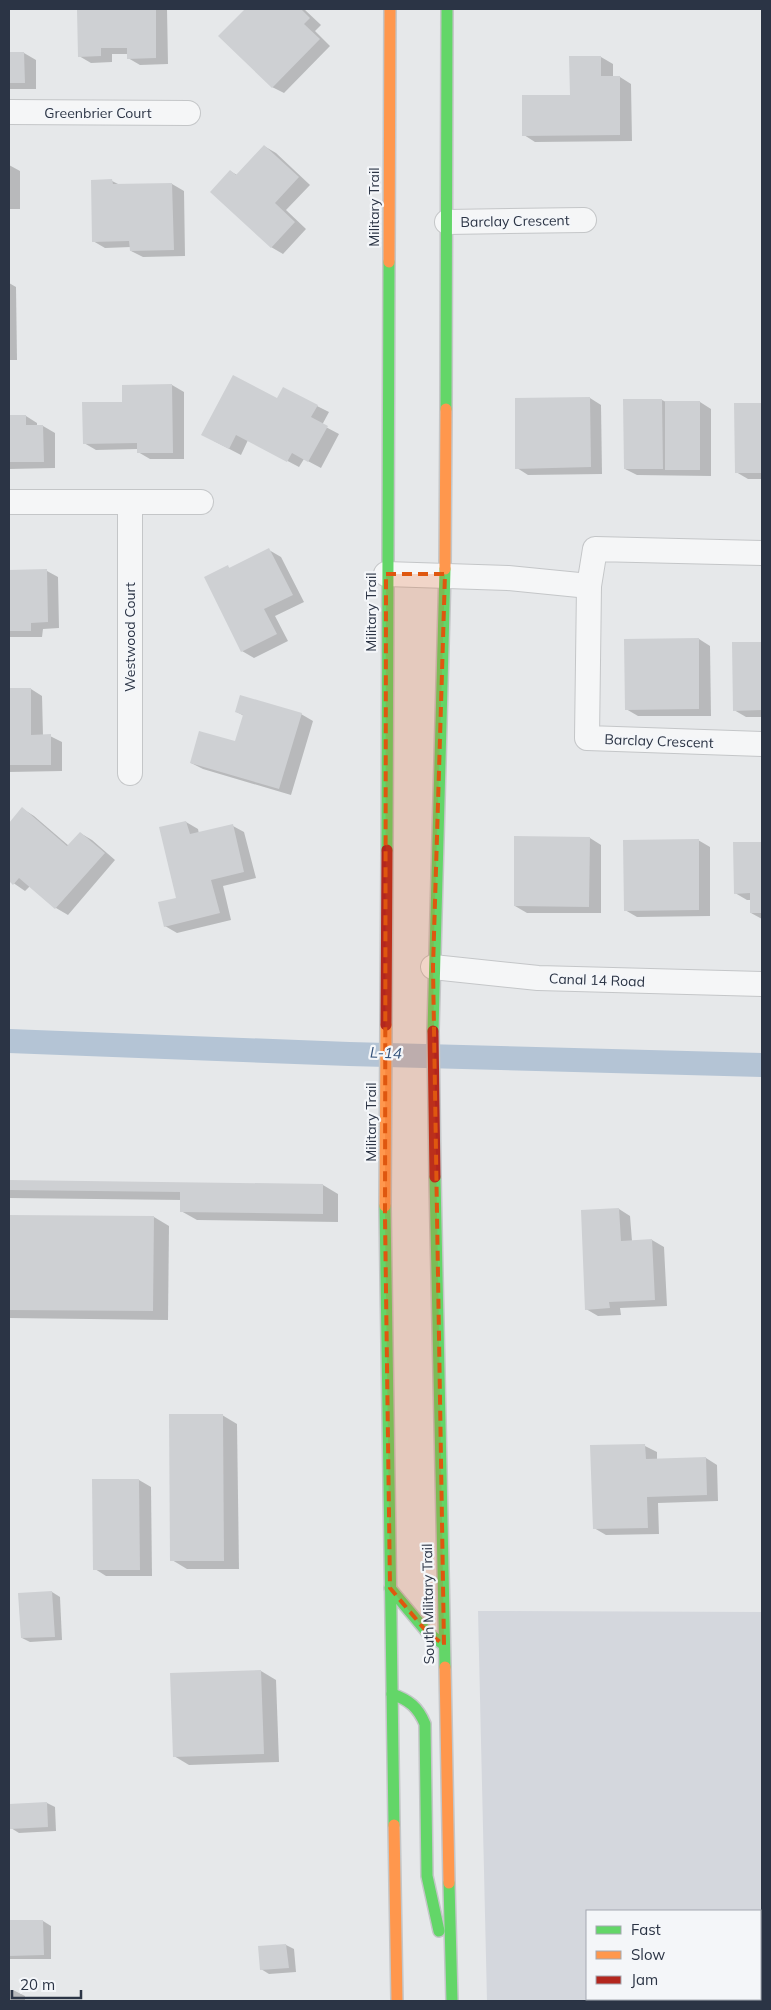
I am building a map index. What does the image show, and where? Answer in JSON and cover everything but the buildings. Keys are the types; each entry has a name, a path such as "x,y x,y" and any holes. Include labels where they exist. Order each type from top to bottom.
{"main road":[{"name":"Military Trail","path":"390,9 386,574 386,1118 384,1216 390,1588"},
{"path":"433,967 445,574 447,9"},
{"name":"South Military Trail","path":"433,967 435,1207 452,1998"},
{"path":"390,1588 426,1632 444,1644"},
{"path":"390,1588 397,2001"},
{"path":"392,1694 410,1700 421,1712 425,1724 427,1876 452,1998"}],"street":[{"name":"Greenbrier Court","path":"9,112 188,113"},
{"name":"Barclay Crescent","path":"447,222 584,220"},
{"path":"9,502 201,502"},
{"name":"Westwood Court","path":"130,502 130,773"},
{"name":"Barclay Crescent","path":"762,553 595,549 589,586 587,738 762,744"},
{"path":"386,574 445,574 589,586"},
{"name":"Canal 14 Road","path":"433,967 538,978 762,984"}],"highlighted area":[{"path":"386,574 445,574 433,967 444,1645 426,1631 390,1588 385,1216"}],"shaded area":[{"path":"478,1611 762,1612 762,2001 487,2001"}],"waterway":[{"name":"L-14","path":"9,1041 349,1054 762,1065"}],"traffic: fast":[{"path":"446,409 447,9"},
{"path":"387,850 389,262"},
{"path":"433,1031 445,569"},
{"path":"435,1177 445,1667"},
{"path":"385,1206 394,1825"},
{"path":"390,1588 426,1631 444,1645"},
{"path":"392,1694 412,1705 425,1724 427,1876 439,1931"},
{"path":"449,1883 452,2001"}],"traffic: slow":[{"path":"389,262 390,9"},
{"path":"445,569 446,409"},
{"path":"385,1206 386,1025"},
{"path":"445,1667 449,1883"},
{"path":"394,1825 397,2001"}],"traffic: jam":[{"path":"386,1025 387,850"},
{"path":"433,1031 435,1177"}]}
